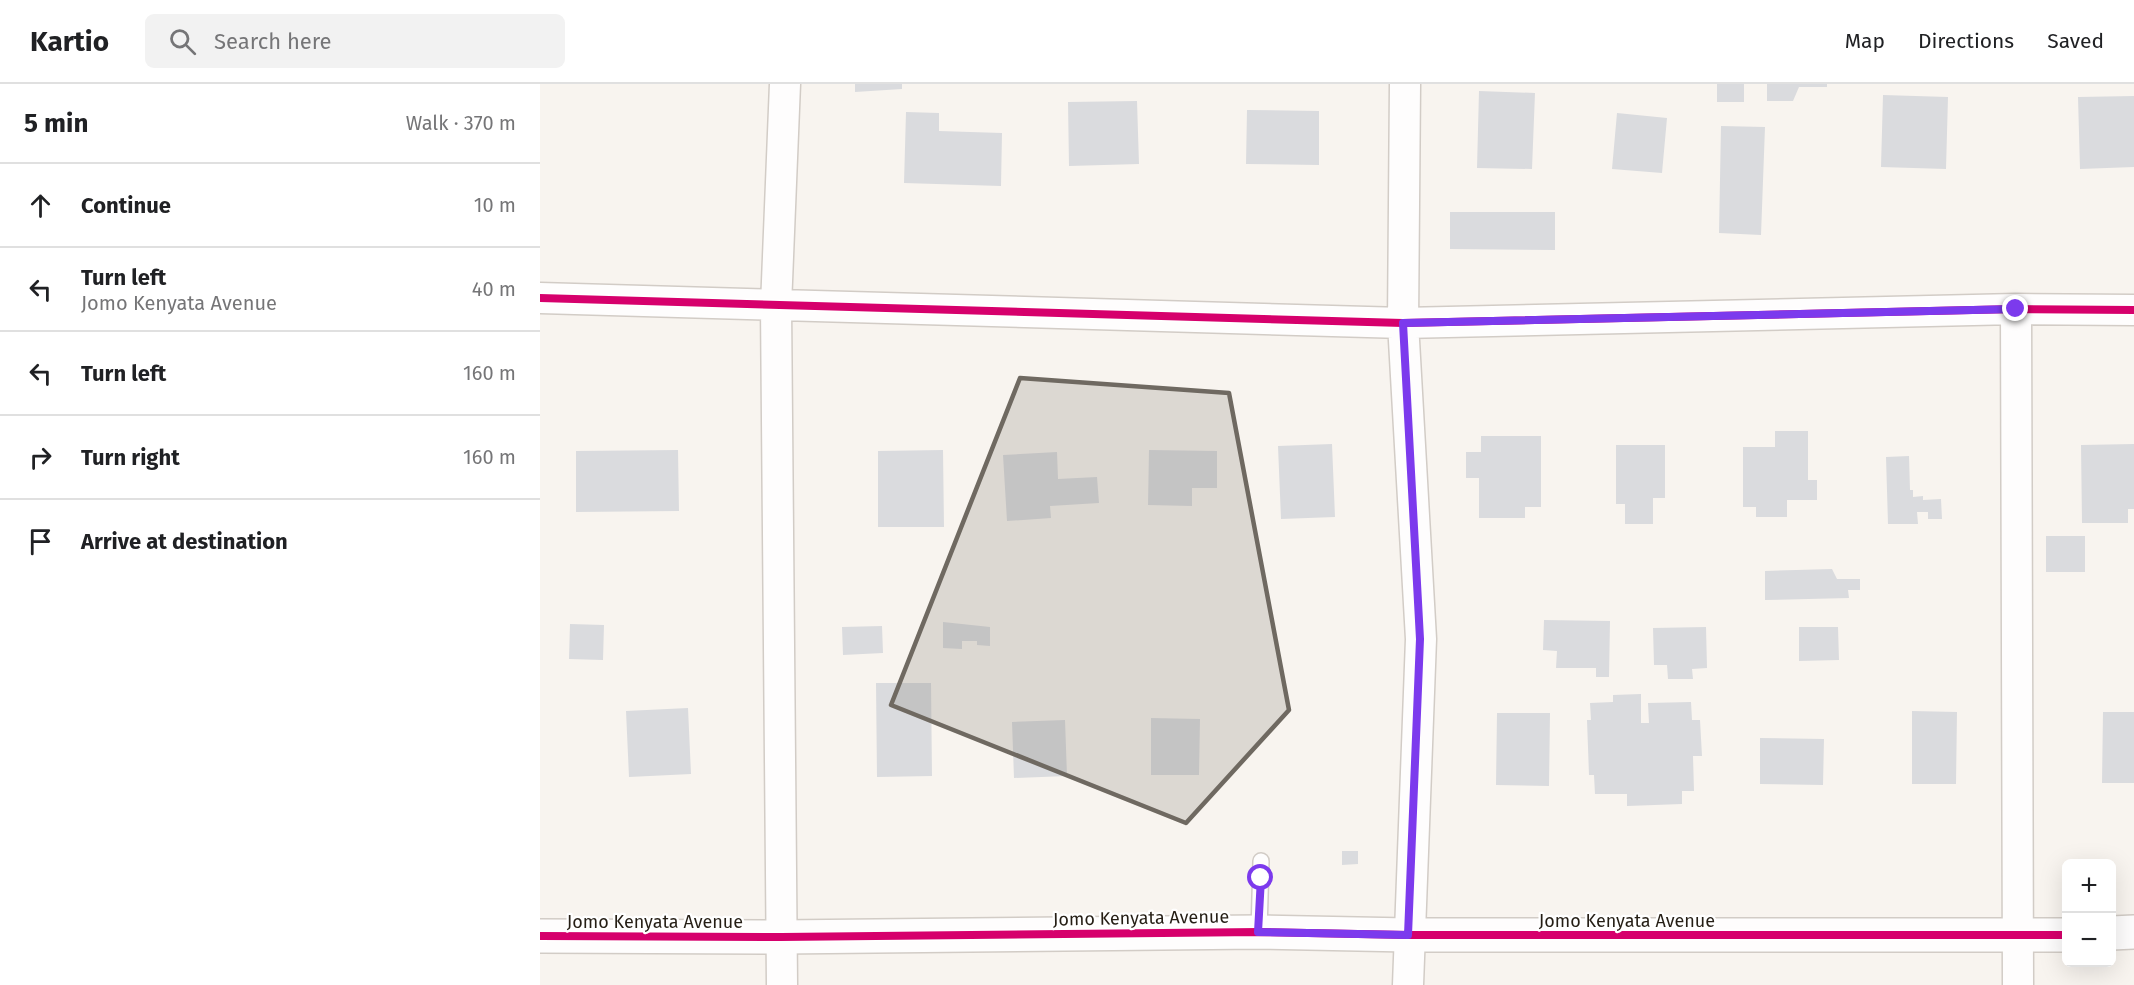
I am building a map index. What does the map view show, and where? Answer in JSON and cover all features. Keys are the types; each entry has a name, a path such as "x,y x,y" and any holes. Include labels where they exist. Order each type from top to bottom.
{"street":[{"path":"782,985 776,306 785,84"},
{"path":"1405,84 1403,323 1420,639 1408,985"},
{"path":"540,298 1403,323 2016,309 2134,310"},
{"path":"2016,309 2018,985"},
{"name":"Jomo Kenyata Avenue","path":"540,936 781,937 1258,932 1408,935 2018,937 2062,935"},
{"path":"2116,933 2134,932"}],"lane":[{"path":"1258,932 1261,861"}],"highlighted area":[{"path":"1020,378 1229,393 1289,710 1186,823 891,705"}],"building":[{"path":"855,84 902,84 902,89 855,92"},
{"path":"1717,84 1744,84 1744,102 1717,102"},
{"path":"1767,84 1827,84 1827,87 1799,87 1793,101 1767,101"},
{"path":"1479,91 1535,93 1532,169 1477,168"},
{"path":"1883,95 1948,97 1946,169 1881,167"},
{"path":"2134,96 2134,167 2080,169 2078,97"},
{"path":"1137,101 1139,164 1069,166 1068,102"},
{"path":"1247,110 1319,111 1319,165 1246,164"},
{"path":"906,112 939,113 939,131 1002,133 1001,186 904,183"},
{"path":"1617,113 1667,118 1662,173 1612,169"},
{"path":"1721,126 1765,127 1761,235 1719,233"},
{"path":"1450,212 1555,212 1555,250 1450,249"},
{"path":"1775,431 1808,431 1808,480 1817,480 1817,500 1787,500 1787,517 1756,517 1756,507 1743,507 1743,447 1775,447"},
{"path":"1481,436 1541,436 1541,507 1525,507 1525,518 1479,518 1479,478 1466,478 1466,452 1481,452"},
{"path":"1332,444 1335,517 1281,519 1278,446"},
{"path":"2134,444 2134,509 2128,509 2128,523 2082,523 2081,445"},
{"path":"1616,445 1665,445 1665,498 1653,498 1653,524 1625,524 1625,504 1616,504"},
{"path":"678,450 679,511 576,512 576,451"},
{"path":"943,450 944,527 878,527 878,451"},
{"path":"1149,450 1217,451 1217,488 1192,488 1192,506 1148,505"},
{"path":"1057,452 1058,479 1097,477 1099,503 1050,506 1051,518 1007,521 1003,455"},
{"path":"1909,456 1910,490 1913,490 1913,497 1923,496 1923,500 1941,499 1942,519 1928,519 1928,512 1917,512 1918,524 1888,524 1886,457"},
{"path":"2046,536 2085,536 2085,572 2046,572"},
{"path":"1832,569 1837,579 1860,579 1860,590 1848,590 1849,598 1765,600 1765,571"},
{"path":"1544,620 1610,621 1609,677 1596,677 1596,668 1556,668 1557,651 1543,650"},
{"path":"943,622 990,627 990,646 977,645 977,641 962,641 962,649 943,648"},
{"path":"570,624 604,625 603,660 569,659"},
{"path":"882,626 883,653 843,655 842,627"},
{"path":"1706,627 1707,668 1692,669 1693,679 1668,679 1667,665 1654,665 1653,628"},
{"path":"1799,627 1838,627 1839,660 1799,661"},
{"path":"876,683 931,683 932,776 877,777"},
{"path":"1641,694 1641,723 1649,723 1648,703 1691,702 1692,720 1700,720 1702,756 1693,756 1694,791 1682,791 1682,804 1627,806 1627,794 1595,794 1594,775 1589,775 1587,720 1591,720 1590,703 1613,702 1613,695"},
{"path":"688,708 691,774 629,777 626,711"},
{"path":"1912,711 1957,712 1956,784 1912,784"},
{"path":"2103,712 2134,712 2134,783 2102,783"},
{"path":"1497,713 1550,713 1549,786 1496,785"},
{"path":"1151,718 1200,719 1199,775 1151,775"},
{"path":"1065,720 1067,776 1014,778 1012,722"},
{"path":"1760,738 1824,739 1823,785 1760,784"},
{"path":"1342,851 1358,851 1358,864 1342,865"}],"cycle path":[{"path":"540,298 1403,323 2016,309 2134,310"},
{"path":"540,936 781,937 1259,932 1408,935 2062,935"}],"route":[{"path":"1261,878 1258,932 1408,935 1420,639 1403,323 2016,309"}]}
